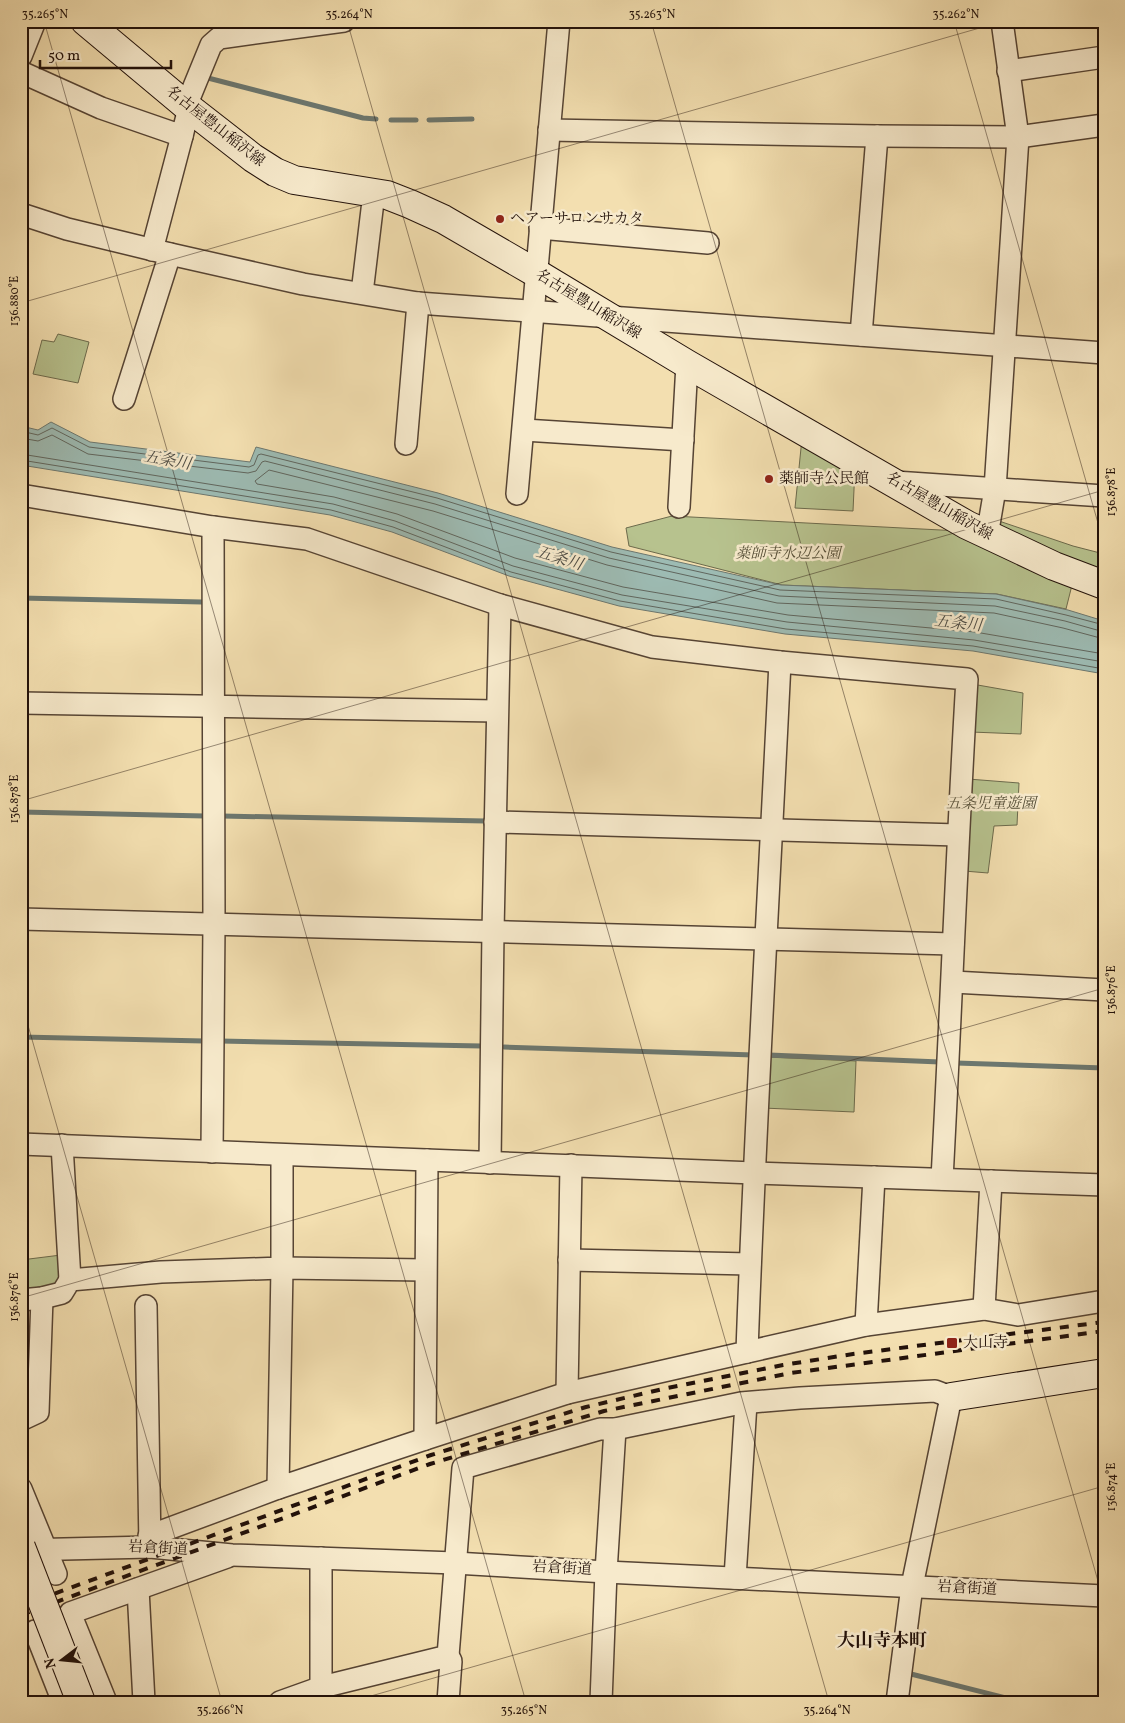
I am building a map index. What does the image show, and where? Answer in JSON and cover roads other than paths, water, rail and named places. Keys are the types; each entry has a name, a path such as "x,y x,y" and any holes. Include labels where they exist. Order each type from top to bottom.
{"main road":[{"name":"名古屋豊山稲沢線","path":"85,21 187,107 253,158 275,172 294,180 387,195 443,219 536,273 608,318 987,536 1054,566 1104,585"},
{"path":"951,1397 1104,1373"},
{"path":"29,1549 81,1702"}],"street":[{"path":"21,56 35,21"},
{"path":"124,398 161,252 187,107 211,45 219,38 344,21"},
{"path":"518,494 559,21"},
{"path":"987,536 995,489 1018,137 1002,21"},
{"path":"1008,71 1104,57"},
{"path":"21,72 101,108 182,136"},
{"path":"549,130 1018,137 1104,125"},
{"path":"861,335 877,136"},
{"path":"362,293 374,193"},
{"path":"21,214 67,229 303,284 418,303 1104,353"},
{"path":"540,228 708,244"},
{"path":"406,444 418,303"},
{"path":"678,507 687,364"},
{"path":"524,430 683,440"},
{"path":"895,482 1104,496"},
{"path":"21,495 213,527 307,539 500,605 652,647 780,662 966,679 953,944 953,982 942,1179"},
{"path":"212,1152 214,924 213,527"},
{"path":"490,1163 492,930 500,605"},
{"path":"747,1352 754,1173 780,662"},
{"path":"21,703 497,711"},
{"path":"495,822 958,835"},
{"path":"21,919 492,930 953,944"},
{"path":"953,982 1104,990"},
{"path":"21,1144 1104,1186"},
{"path":"21,1300 42,1298 62,1293 70,1280 62,1145"},
{"path":"278,1488 282,1155"},
{"path":"425,1439 427,1160"},
{"path":"567,1393 570,1166"},
{"path":"866,1325 874,1177"},
{"path":"984,1309 991,1181"},
{"path":"569,1260 750,1264"},
{"path":"70,1280 160,1272 282,1268 425,1270"},
{"path":"21,1420 38,1412 42,1298"},
{"path":"146,1306 150,1541 278,1488 567,1393 866,1325 984,1309 1018,1316 1104,1301"},
{"path":"448,1702 451,1661 448,1656 463,1468 600,1429 615,1429 746,1403 800,1398 935,1391 951,1397 912,1586 896,1702"},
{"path":"735,1578 746,1403"},
{"path":"601,1702 606,1572 615,1429"},
{"path":"21,1490 29,1549 56,1574"},
{"name":"岩倉街道","path":"29,1549 150,1541 232,1555 455,1563 1104,1596"},
{"path":"63,1702 28,1633 138,1588 232,1555"},
{"path":"321,1558 322,1694"},
{"path":"138,1588 144,1702"},
{"path":"71,1615 106,1702"},
{"path":"280,1702 322,1694 448,1656"}],"water":[{"name":"五条川","path":"51,422 90,442 250,462 256,447 438,493 612,547 781,585 996,594 1068,610 1104,621 1104,674 973,651 785,634 619,606 509,576 392,532 330,515 21,465 21,426 38,430"}],"waterway":[{"path":"208,78 363,118 376,119"},
{"path":"429,120 472,119"},
{"path":"391,120 416,120"},
{"path":"21,598 202,602"},
{"path":"21,812 205,816"},
{"path":"222,816 485,821"},
{"path":"21,1037 204,1041"},
{"path":"220,1041 482,1046"},
{"path":"504,1047 754,1055"},
{"path":"769,1055 940,1062"},
{"path":"956,1063 1104,1068"},
{"path":"911,1674 1022,1702"}],"railway":[{"path":"21,1606 431,1455 586,1407 667,1388 783,1365 853,1354 1104,1322"},
{"path":"21,1615 430,1464 604,1411 791,1373 1104,1331"}],"place":[{"name":"ヘアーサロンサカタ","path":"500,219"},
{"name":"薬師寺公民館","path":"769,479"},
{"name":"大山寺","path":"952,1343"}],"district":[{"name":"大山寺本町","path":"882,1641"}],"park label":[{"name":"薬師寺水辺公園","path":"788,554"},
{"name":"五条児童遊園","path":"991,804"}]}
